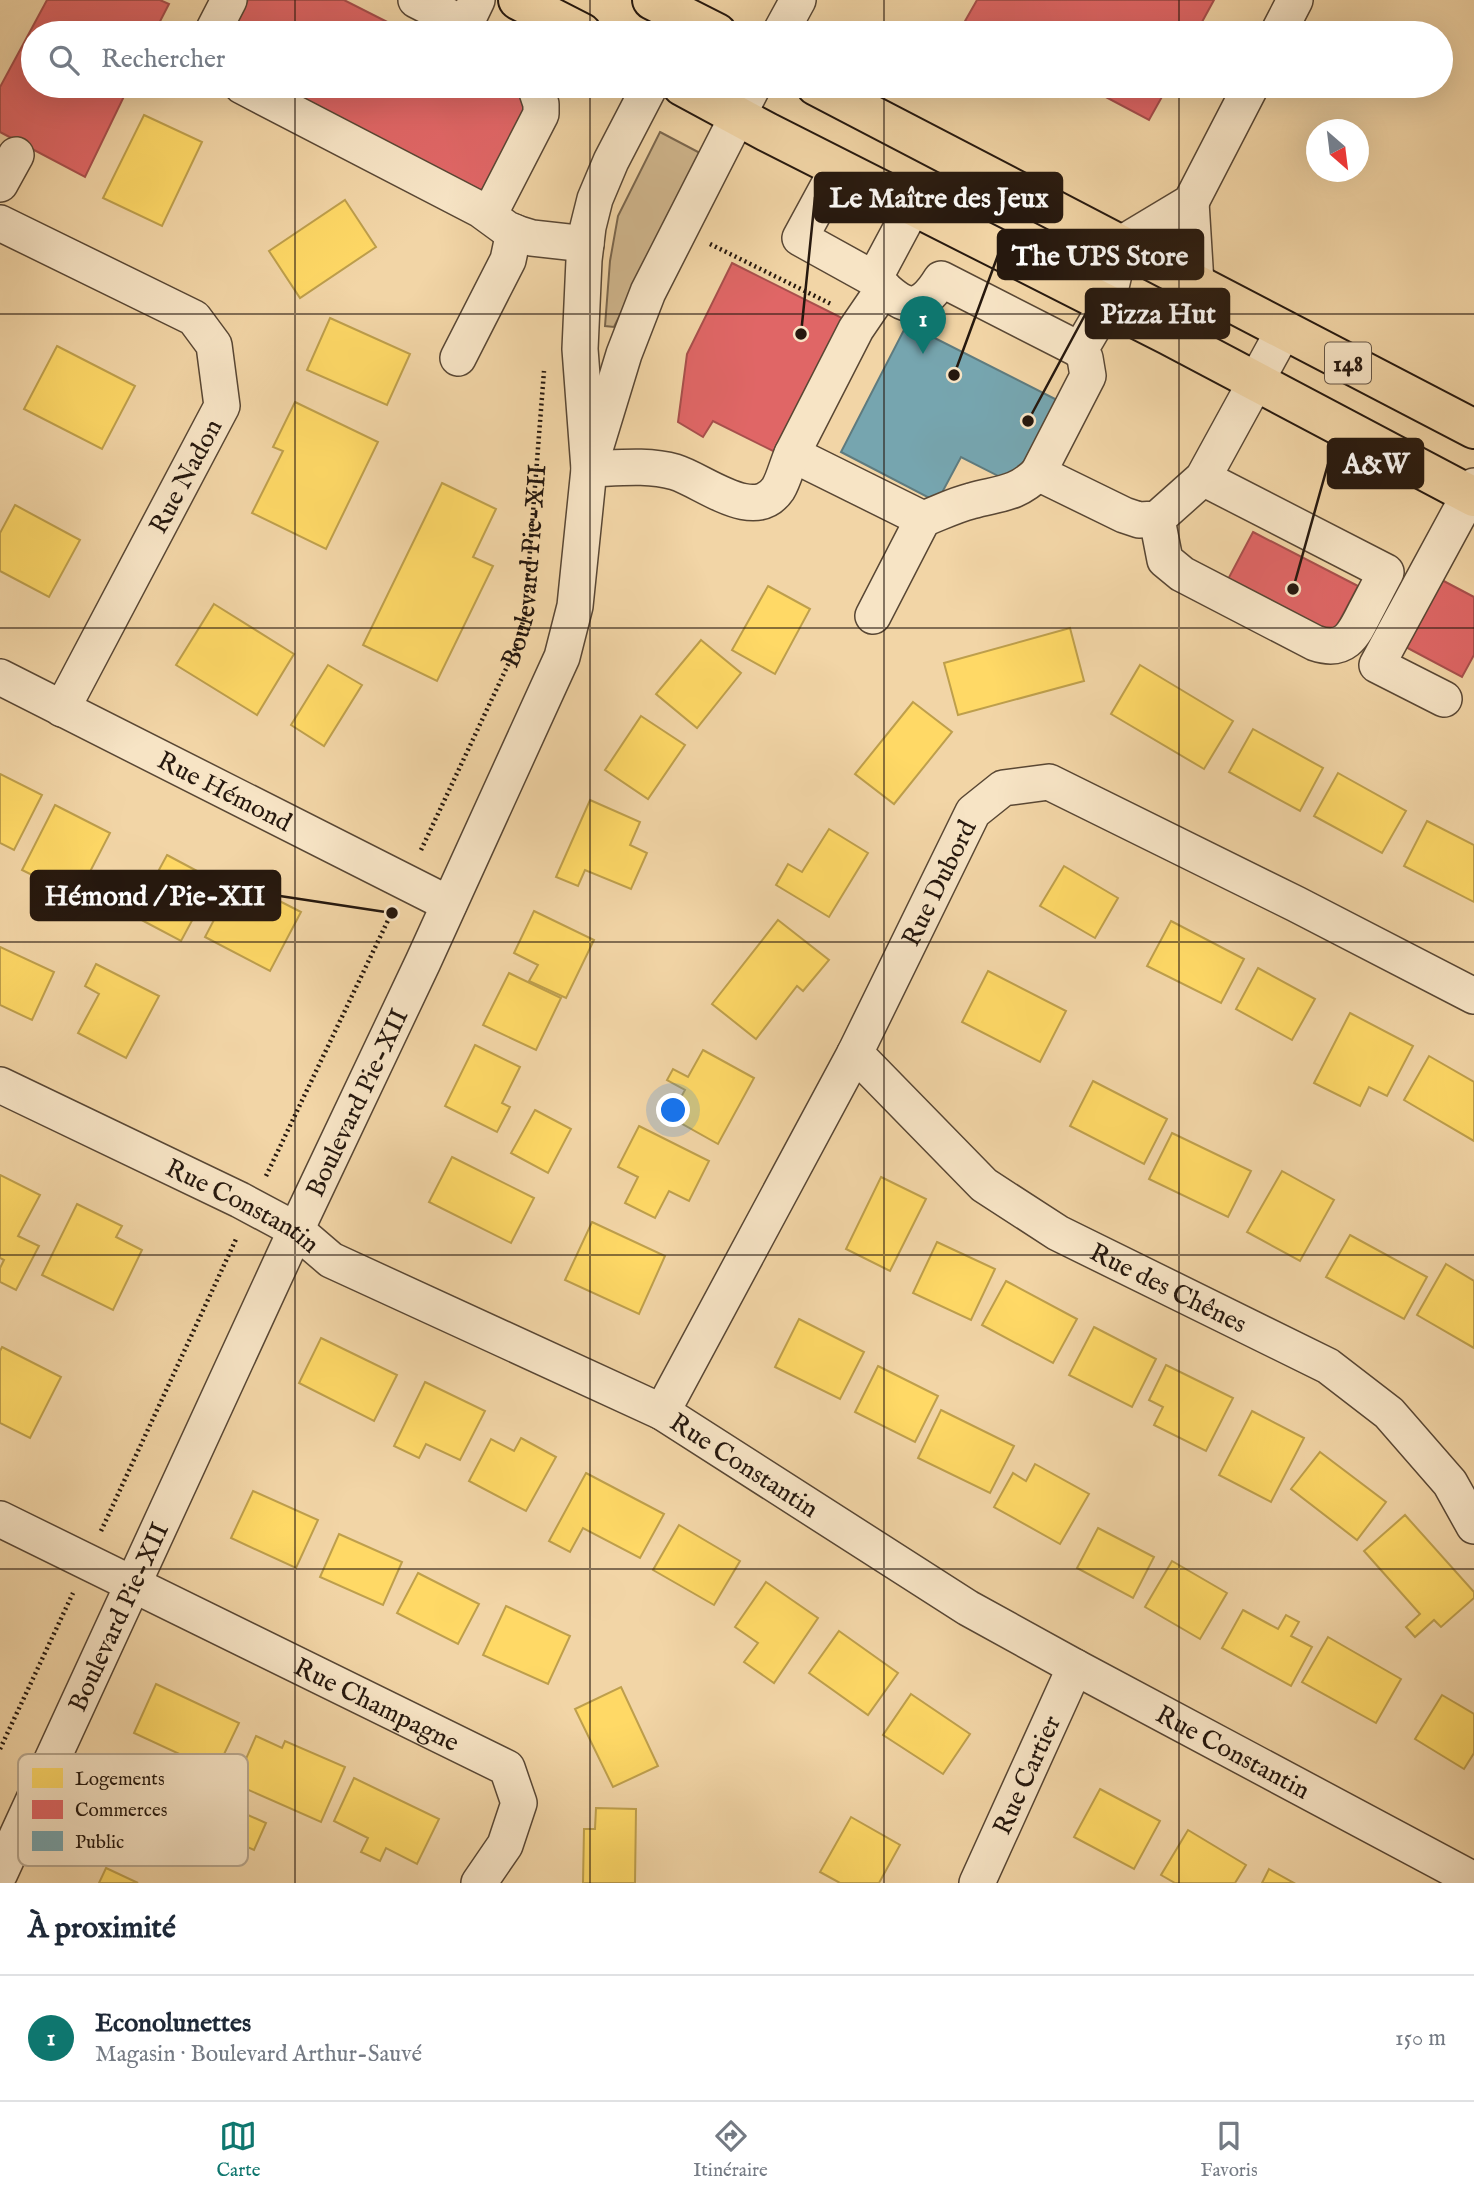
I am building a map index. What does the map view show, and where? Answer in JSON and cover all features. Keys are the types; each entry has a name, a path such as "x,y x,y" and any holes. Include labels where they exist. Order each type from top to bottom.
{"main road":[{"path":"675,12 693,21"},
{"path":"529,15 547,21"},
{"name":"148","path":"839,98 1474,429"},
{"name":"148","path":"745,101 838,167 1472,492"}],"street":[{"path":"218,21 229,0"},
{"path":"416,0 474,19"},
{"path":"787,21 798,0"},
{"path":"1284,21 1295,0"},
{"path":"265,98 532,238 586,244"},
{"path":"458,358 508,260 502,224 541,114 539,98"},
{"name":"Boulevard Pie-XII","path":"55,1754 562,657 575,606 589,469 580,349 586,244 595,199 644,98"},
{"path":"1168,335 1196,284 1191,202 1245,98"},
{"name":"Boulevard Pie-XII","path":"589,469 624,355 648,292 745,101"},
{"path":"838,167 800,238 879,284 892,296 913,305 922,303 941,279 961,267 978,239"},
{"path":"1080,350 1107,304 1121,244 1191,202"},
{"path":"589,469 655,468 677,473 751,504 772,496 879,284 914,206"},
{"name":"Rue Nadon","path":"0,223 194,318 214,345 222,406 62,709"},
{"path":"873,616 923,519 969,501 1022,488 1038,473 1088,376 1086,358 1080,350 941,279"},
{"path":"1038,473 1124,515 1139,520 1157,519 1203,478 1284,330"},
{"path":"792,454 923,519"},
{"path":"1157,519 1165,560 1175,570 1323,646 1338,645 1352,637 1386,572 1203,478"},
{"path":"1444,699 1377,665 1462,539 1472,492"},
{"name":"Rue Hémond","path":"0,677 449,904"},
{"name":"Rue Dubord","path":"662,1412 855,1053 972,812 1003,788 1049,782 1296,904 1474,996"},
{"name":"Rue des Chênes","path":"855,1053 984,1185 1058,1234 1328,1366 1389,1413 1450,1483 1474,1526"},
{"name":"Rue Constantin","path":"0,1085 240,1200 296,1230 331,1260 662,1412 968,1608 1474,1880"},
{"name":"Rue Champagne","path":"0,1519 507,1768 519,1803 505,1845 479,1883"},
{"name":"Rue Cartier","path":"977,1883 1075,1667"},
{"name":"Boulevard Pie-XII","path":"0,1873 18,1834"}],"path":[{"path":"699,238 834,306"},
{"name":"Boulevard Pie-XII","path":"424,844 513,652 525,615 544,365"},
{"name":"Boulevard Pie-XII","path":"261,1186 392,913"},
{"name":"Boulevard Pie-XII","path":"99,1535 237,1237"},
{"name":"Boulevard Pie-XII","path":"0,1749 78,1583"}],"shaded area":[{"path":"660,132 700,153 614,327 605,326 610,261 618,216"}],"building: Logements":[{"path":"144,115 202,142 162,226 103,198"},
{"path":"345,200 376,247 300,298 269,251"},
{"path":"330,318 410,354 387,405 307,370"},
{"path":"57,346 135,386 102,449 24,409"},
{"path":"295,402 378,442 326,549 252,513 283,451 273,447"},
{"path":"442,483 496,509 473,557 493,566 437,681 363,645"},
{"path":"15,505 80,540 49,597 0,571 0,533"},
{"path":"768,586 810,609 775,674 732,650"},
{"path":"214,604 294,654 257,715 176,665"},
{"path":"1070,628 1084,681 958,715 944,663"},
{"path":"701,640 741,673 697,728 656,694"},
{"path":"328,665 362,685 324,746 291,725"},
{"path":"1140,665 1233,721 1204,769 1111,714"},
{"path":"913,702 952,732 894,804 855,774"},
{"path":"641,716 685,745 648,799 605,770"},
{"path":"1253,729 1323,768 1300,811 1229,772"},
{"path":"1338,773 1406,811 1382,853 1314,816"},
{"path":"0,774 42,795 14,850 0,843"},
{"path":"590,800 640,822 630,845 647,853 631,889 585,870 578,886 556,877"},
{"path":"55,805 110,833 77,897 22,870"},
{"path":"1427,821 1474,845 1474,902 1404,866"},
{"path":"829,829 868,853 829,917 776,885 788,864 802,872"},
{"path":"167,855 214,880 181,941 134,916"},
{"path":"1064,866 1118,898 1095,938 1040,906"},
{"path":"258,890 301,912 270,971 205,937 227,895 249,907"},
{"path":"534,911 594,940 566,998 529,981 538,965 514,953"},
{"path":"778,920 829,960 803,991 797,986 756,1039 712,1004"},
{"path":"1171,921 1244,959 1221,1003 1147,966"},
{"path":"0,947 54,972 32,1020 0,1005"},
{"path":"96,964 159,996 126,1058 78,1033 99,994 85,986"},
{"path":"1258,968 1315,999 1292,1040 1236,1009"},
{"path":"988,971 1066,1011 1040,1062 962,1022"},
{"path":"509,973 561,998 536,1050 483,1025"},
{"path":"1350,1013 1413,1046 1387,1096 1369,1087 1360,1106 1314,1083"},
{"path":"475,1045 520,1067 502,1103 510,1107 497,1132 445,1106"},
{"path":"703,1050 754,1078 718,1144 670,1117 685,1090 667,1080 673,1069 688,1077"},
{"path":"1429,1056 1474,1082 1474,1141 1404,1100"},
{"path":"1093,1081 1167,1119 1144,1164 1070,1126"},
{"path":"535,1110 571,1129 548,1173 511,1153"},
{"path":"639,1126 709,1161 689,1201 669,1191 655,1218 625,1203 638,1177 618,1167"},
{"path":"1172,1133 1251,1171 1228,1217 1149,1179"},
{"path":"452,1157 534,1198 511,1243 429,1202"},
{"path":"1282,1171 1334,1200 1300,1261 1247,1232"},
{"path":"0,1175 40,1195 18,1236 39,1246 16,1290 0,1282 0,1268 4,1260 0,1258"},
{"path":"881,1177 926,1199 890,1271 846,1249"},
{"path":"77,1204 122,1226 116,1237 142,1250 113,1310 42,1275"},
{"path":"592,1222 665,1256 639,1314 565,1280"},
{"path":"1350,1235 1427,1277 1404,1319 1326,1277"},
{"path":"937,1242 995,1269 971,1320 913,1293"},
{"path":"1446,1264 1474,1281 1474,1348 1417,1315"},
{"path":"1006,1281 1077,1319 1053,1363 982,1325"},
{"path":"799,1319 864,1352 840,1399 775,1367"},
{"path":"1094,1327 1156,1359 1132,1407 1069,1375"},
{"path":"321,1338 397,1375 374,1421 299,1383"},
{"path":"2,1347 61,1377 30,1438 0,1423"},
{"path":"1166,1365 1233,1398 1206,1451 1154,1425 1163,1407 1149,1400"},
{"path":"878,1366 938,1396 915,1442 855,1412"},
{"path":"425,1382 485,1411 460,1460 426,1444 419,1458 394,1446"},
{"path":"941,1410 1014,1446 990,1493 918,1458"},
{"path":"1252,1411 1304,1438 1271,1502 1219,1475"},
{"path":"521,1438 556,1457 526,1511 469,1481 491,1439 514,1451"},
{"path":"1320,1452 1386,1502 1357,1540 1291,1489"},
{"path":"1035,1464 1089,1494 1060,1544 994,1507 1013,1473 1026,1481"},
{"path":"586,1473 664,1514 640,1558 583,1528 570,1552 549,1541"},
{"path":"253,1491 318,1520 296,1568 231,1538"},
{"path":"1405,1515 1474,1592 1474,1598 1441,1627 1434,1620 1415,1637 1406,1627 1420,1614 1364,1551"},
{"path":"679,1525 740,1561 714,1605 653,1570"},
{"path":"1098,1528 1154,1557 1133,1598 1077,1568"},
{"path":"339,1534 402,1562 383,1605 320,1577"},
{"path":"1172,1561 1227,1593 1200,1639 1145,1607"},
{"path":"418,1573 479,1604 458,1644 397,1613"},
{"path":"766,1582 818,1618 774,1683 744,1662 758,1643 735,1627"},
{"path":"506,1606 570,1636 548,1684 483,1655"},
{"path":"1243,1610 1278,1629 1286,1615 1299,1622 1291,1636 1312,1647 1291,1686 1222,1648"},
{"path":"839,1631 898,1673 868,1715 809,1673"},
{"path":"1328,1637 1401,1679 1376,1723 1302,1682"},
{"path":"156,1684 239,1723 224,1754 179,1754 134,1733"},
{"path":"621,1687 658,1766 613,1787 575,1709"},
{"path":"911,1694 970,1734 943,1774 883,1735"},
{"path":"1442,1695 1474,1714 1474,1753 1464,1769 1415,1739"},
{"path":"256,1736 282,1748 285,1741 345,1767 321,1822 248,1790 248,1754"},
{"path":"354,1778 439,1819 417,1864 386,1848 380,1861 361,1852 368,1838 334,1821"},
{"path":"1100,1789 1160,1821 1134,1869 1074,1837"},
{"path":"596,1808 636,1809 635,1883 583,1883 584,1829 595,1829"},
{"path":"248,1815 266,1823 254,1850 248,1847"},
{"path":"851,1817 900,1845 879,1883 840,1883 820,1872"},
{"path":"1188,1830 1246,1865 1235,1883 1175,1883 1161,1875"},
{"path":"106,1868 138,1883 99,1883"},
{"path":"1269,1869 1294,1883 1262,1883"}],"building: Commerces":[{"path":"47,0 160,0 169,4 160,21 36,21"},
{"path":"248,0 344,0 385,21 237,21"},
{"path":"977,0 1214,0 1203,21 965,21"},
{"path":"21,48 21,98 123,98 85,177 0,132 0,87"},
{"path":"298,98 537,98 488,194"},
{"path":"1108,98 1161,98 1149,120"},
{"path":"732,263 848,321 777,453 713,421 703,437 678,422 687,354"},
{"path":"1253,532 1358,586 1331,637 1226,583"},
{"path":"1438,578 1474,597 1474,655 1462,677 1402,645"}],"building: Public":[{"path":"907,324 1061,402 1018,486 961,457 937,502 841,452"}],"place":[{"name":"Le Maître des Jeux","path":"801,334"},
{"name":"Econolunettes","path":"923,354"},
{"name":"The UPS Store","path":"954,375"},
{"name":"Pizza Hut","path":"1028,421"},
{"name":"A&W","path":"1293,589"},
{"name":"Hémond / Pie-XII","path":"392,913"}]}
